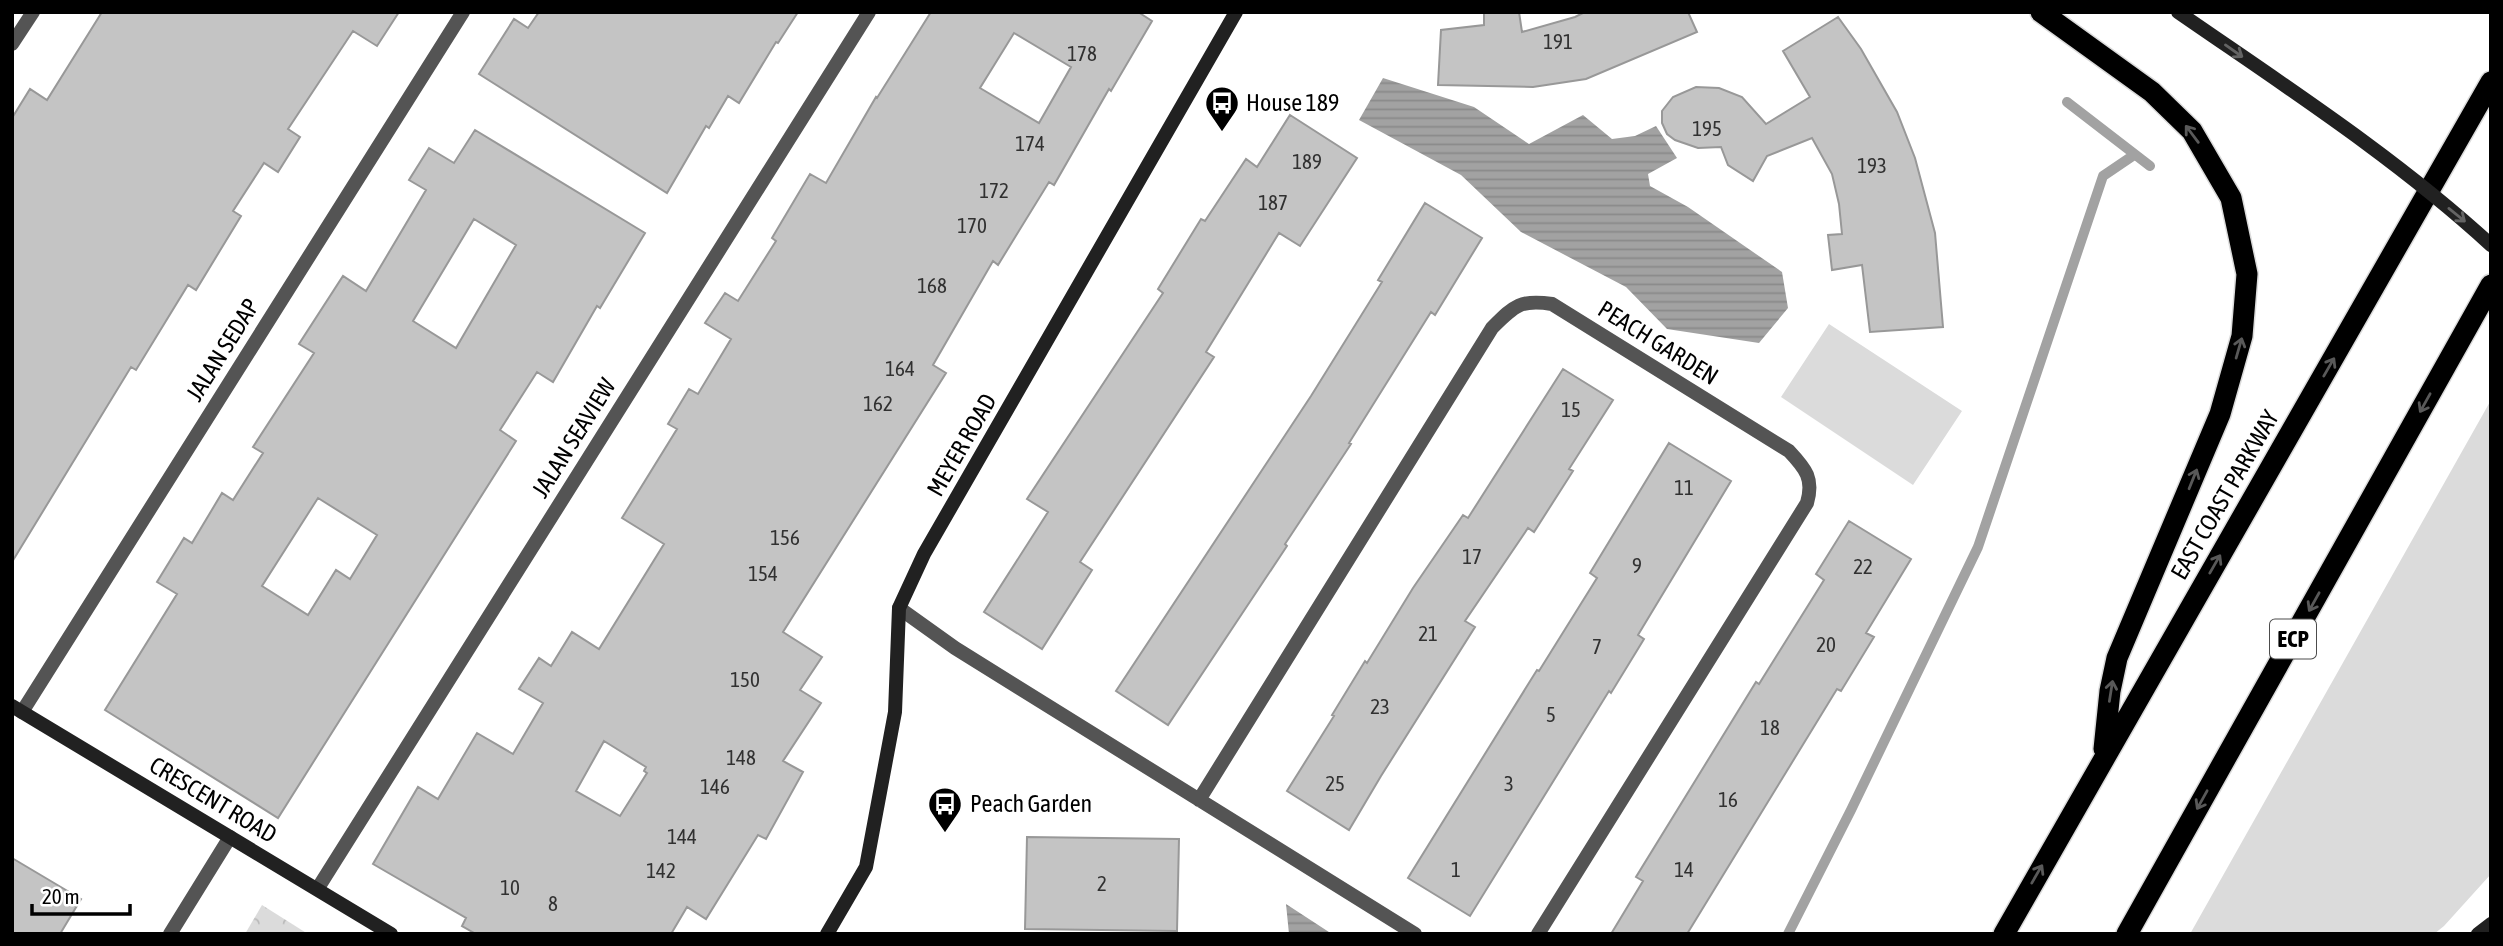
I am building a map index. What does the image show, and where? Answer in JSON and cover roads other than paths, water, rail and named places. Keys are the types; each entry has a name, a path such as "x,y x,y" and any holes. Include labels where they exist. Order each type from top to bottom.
{"highway":[{"path":"2041,12 2152,92 2192,131 2231,198 2247,274 2242,336 2220,414 2117,658 2110,691 2103,758"},
{"name":"EAST COAST PARKWAY","path":"2004,934 2491,82"},
{"name":"ECP","path":"2127,934 2491,285"}],"street":[{"path":"12,44 33,12"},
{"name":"JALAN SEDAP","path":"17,709 463,12"},
{"name":"JALAN SEAVIEW","path":"318,888 869,12"},
{"name":"MEYER ROAD","path":"827,934 866,867 895,712 900,608 925,554 1236,12"},
{"path":"2178,12 2349,131 2460,217 2491,245"},
{"name":"PEACH GARDEN","path":"1199,800 1492,328 1510,310 1530,301 1552,304 1789,451 1804,467 1812,488 1807,503 1538,934"},
{"path":"900,608 955,648 1415,934"},
{"name":"CRESCENT ROAD","path":"17,709 391,934"},
{"path":"170,934 230,837"},
{"path":"2478,934 2491,923"}],"waterway":[{"path":"2067,102 2150,166"},
{"path":"1788,934 1978,547 2103,176 2134,155"}],"place":[{"name":"House 189","path":"1222,133"},
{"name":"Peach Garden","path":"945,834"}]}
